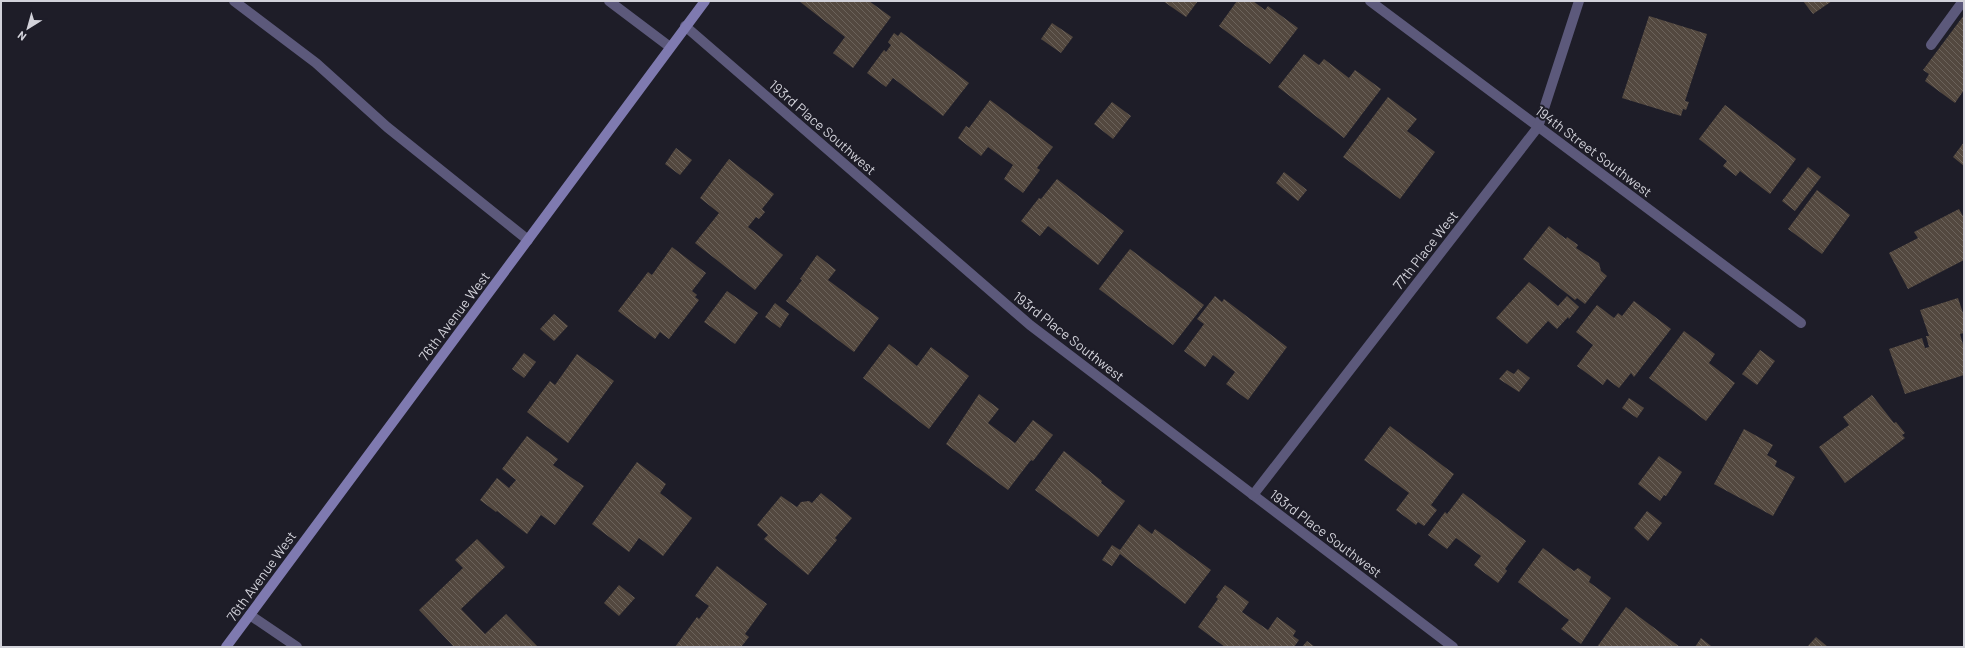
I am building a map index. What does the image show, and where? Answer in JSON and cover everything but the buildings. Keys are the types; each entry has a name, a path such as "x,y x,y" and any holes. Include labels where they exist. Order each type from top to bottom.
{"street":[{"path":"234,1 316,63 388,127 528,240"},
{"path":"609,1 670,47"},
{"name":"76th Avenue West","path":"226,647 705,1"},
{"name":"194th Street Southwest","path":"1370,1 1801,323"},
{"name":"77th Place West","path":"1254,495 1538,127 1578,1"},
{"path":"1932,45 1963,1"},
{"name":"193rd Place Southwest","path":"685,26 1030,326 1453,647"},
{"path":"250,615 297,647"}]}
